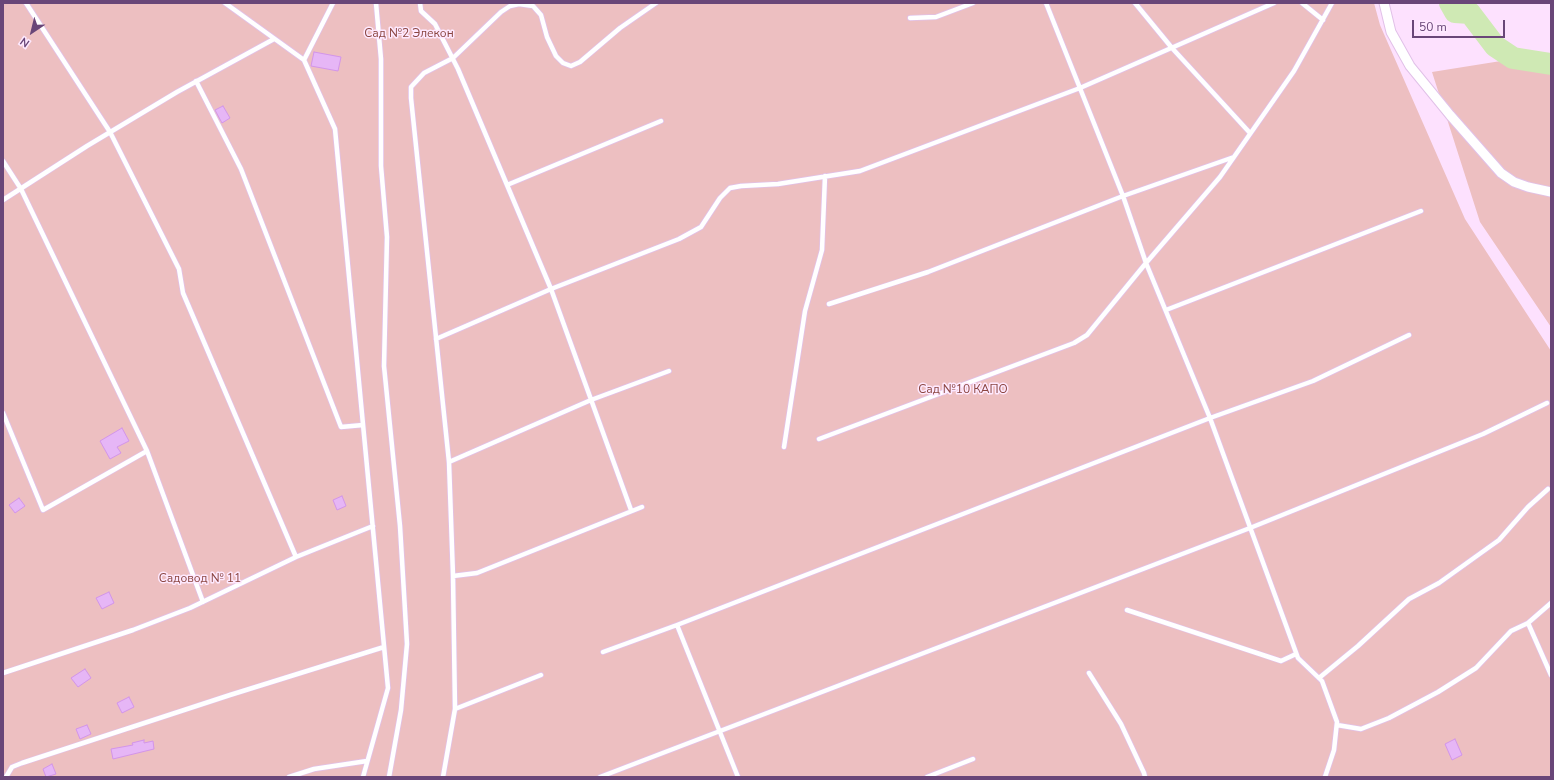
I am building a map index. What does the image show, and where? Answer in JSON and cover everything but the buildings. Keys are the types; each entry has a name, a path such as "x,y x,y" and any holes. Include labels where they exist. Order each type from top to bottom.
{"street":[{"path":"1384,3 1391,32 1410,66 1450,116 1501,173 1514,182 1551,192"}],"lane":[{"path":"26,3 110,132 179,269 183,293 296,557"},
{"path":"225,3 304,60 335,129 388,688 363,777"},
{"path":"304,60 333,3"},
{"path":"376,3 381,59 381,166 387,237 384,366 400,526 407,644 401,710 389,777"},
{"path":"420,3 421,11 435,24 453,58 551,289 631,510"},
{"path":"443,777 455,709 453,576 448,462 411,88 424,73 453,58 510,6 519,4 533,6 541,15 547,37 556,56 563,63 571,66 580,62 620,28 656,3"},
{"path":"910,18 936,17 973,3"},
{"path":"1046,3 1122,196 1146,263 1210,418 1296,654 1298,658 1322,681 1337,725 1334,750 1325,777"},
{"path":"1135,3 1172,48 1250,133"},
{"path":"436,339 551,289 679,239 701,227 720,198 730,188 778,184 860,171 1080,88 1274,3"},
{"path":"1302,3 1323,20"},
{"path":"820,439 1074,343 1087,335 1146,263 1220,177 1294,71 1332,3"},
{"path":"3,200 110,132 196,81 274,39"},
{"path":"196,81 241,169 341,427 363,425"},
{"path":"507,185 661,122"},
{"path":"830,304 928,272 1122,196 1234,157"},
{"path":"3,161 21,189 147,451 203,602"},
{"path":"784,447 804,311 822,250 826,176"},
{"path":"1166,310 1421,211"},
{"path":"602,652 677,625 1210,418 1313,381 1409,335"},
{"path":"448,462 591,400 669,371"},
{"path":"600,777 1250,528 1483,434 1547,403"},
{"path":"3,413 43,510 147,451"},
{"path":"1319,678 1358,646 1409,598 1439,583 1499,540 1528,507 1548,489"},
{"path":"453,576 477,573 642,506"},
{"path":"3,673 133,630 190,608 296,557 373,526"},
{"path":"1337,725 1361,729 1389,718 1438,692 1476,668 1511,632 1528,623 1551,603"},
{"path":"1126,610 1281,661 1296,654"},
{"path":"1528,623 1551,675"},
{"path":"677,625 738,777"},
{"path":"6,777 12,767 22,763 230,695 384,647"},
{"path":"1089,673 1120,724 1145,777"},
{"path":"455,709 541,675"},
{"path":"927,777 973,759"},
{"path":"288,777 314,769 367,761"}],"green space":[{"name":"Сад №10 КАПО","path":"3,3 1374,3 1380,25 1465,219 1551,351 1551,777 3,777"},
{"path":"1551,53 1551,327 1480,222 1432,72"}],"waterway":[{"path":"1450,3 1455,12 1470,13 1495,46 1513,58 1551,64"}],"park label":[{"name":"Сад №2 Элекон","path":"409,34"},
{"name":"Садовод № 11","path":"200,579"}]}
